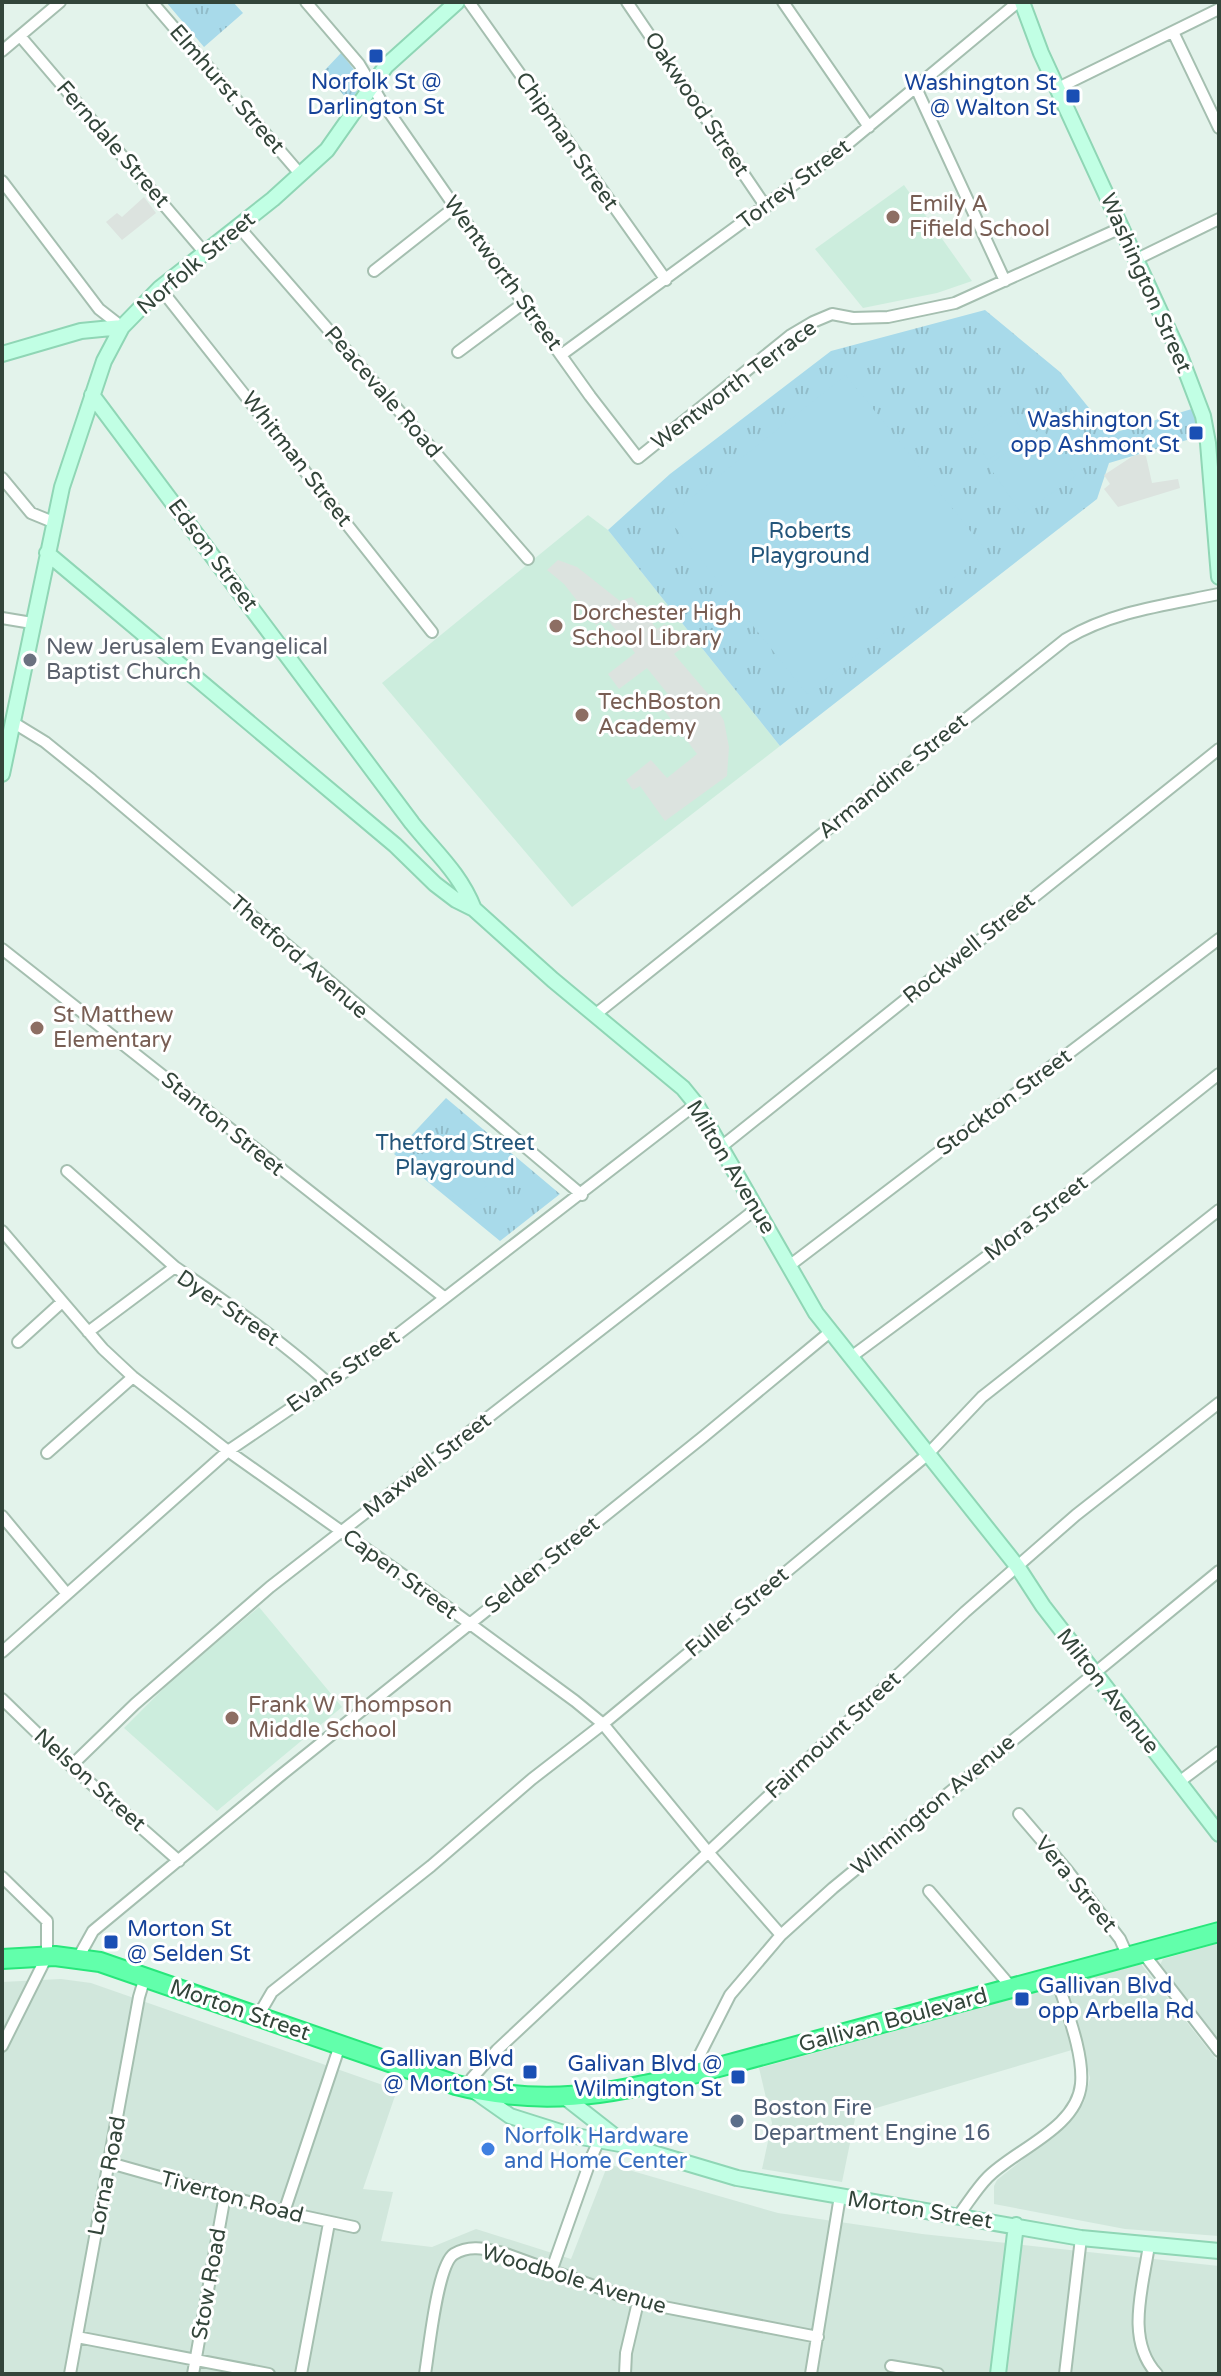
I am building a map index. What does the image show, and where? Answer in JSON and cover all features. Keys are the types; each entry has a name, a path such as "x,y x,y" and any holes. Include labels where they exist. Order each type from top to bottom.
{"highway":[{"name":"Gallivan Boulevard","path":"566,2098 689,2075 1219,1932"},
{"name":"Morton Street","path":"2,1959 47,1956 105,1964 340,2045 471,2085 519,2097 566,2098"}],"street":[{"path":"2,51 60,2"},
{"name":"Elmhurst Street","path":"152,2 301,175"},
{"name":"Wentworth Street","path":"306,2 359,64 455,207 638,458"},
{"name":"Norfolk Street","path":"2,774 10,716 53,522 92,395 106,356 122,327 160,288 301,175 327,150 400,51 457,2"},
{"name":"Chipman Street","path":"469,2 666,280"},
{"name":"Oakwood Street","path":"627,2 766,207"},
{"path":"783,2 869,127"},
{"name":"Torrey Street","path":"561,355 766,207 869,127 1020,2"},
{"name":"Washington Street","path":"1020,2 1212,423 1219,577"},
{"path":"1058,88 1219,9"},
{"path":"1173,32 1219,128"},
{"name":"Ferndale Street","path":"20,36 204,252"},
{"path":"916,88 1005,281 1123,227"},
{"path":"2,181 99,309 122,327"},
{"path":"374,271 455,207"},
{"path":"1137,259 1219,219"},
{"name":"Peacevale Road","path":"238,226 528,559"},
{"name":"Wentworth Terrace","path":"638,458 791,335 813,322 832,314 853,318 888,317 927,311 955,303 1005,281"},
{"name":"Whitman Street","path":"160,288 432,632"},
{"path":"458,352 525,302"},
{"path":"2,354 81,331 122,327"},
{"name":"Edson Street","path":"92,395 412,823 450,865 466,888 474,909"},
{"path":"2,478 31,513 53,522"},
{"name":"Milton Avenue","path":"47,553 395,845 435,884 474,909 683,1088 696,1104 830,1332 1017,1566 1043,1606 1219,1834"},
{"name":"Armandine Street","path":"596,1014 1066,639 1115,615 1219,594"},
{"path":"2,618 32,623"},
{"name":"Thetford Avenue","path":"10,716 92,780 582,1195"},
{"name":"Rockwell Street","path":"721,1147 1219,749"},
{"path":"411,863 416,845 431,843"},
{"path":"435,884 449,880 450,865"},
{"name":"Stockton Street","path":"789,1266 1219,939"},
{"name":"Stanton Street","path":"2,949 445,1298"},
{"name":"Mora Street","path":"851,1357 1025,1228 1219,1074"},
{"name":"Evans Street","path":"2,1652 228,1451 445,1298 696,1104"},
{"path":"67,1171 175,1267"},
{"name":"Maxwell Street","path":"71,1766 203,1643 756,1209"},
{"name":"Fuller Street","path":"258,2016 272,1992 431,1866 532,1779 603,1724 927,1455 982,1397 1219,1210"},
{"name":"Capen Street","path":"2,1231 88,1332 133,1377 228,1451 342,1531 603,1724 781,1935"},
{"name":"Dyer Street","path":"88,1332 175,1267 244,1316 328,1383"},
{"path":"18,1342 62,1302"},
{"name":"Selden Street","path":"78,1958 93,1931 830,1332"},
{"path":"47,1453 133,1377"},
{"name":"Fairmount Street","path":"471,2085 497,2050 1017,1566 1076,1515 1219,1403"},
{"path":"2,1516 67,1594"},
{"name":"Wilmington Avenue","path":"689,2075 730,1995 781,1935 833,1888 1219,1571"},
{"name":"Nelson Street","path":"2,1699 71,1766 179,1861"},
{"path":"1179,1782 1219,1752"},
{"name":"Vera Street","path":"1019,1814 1111,1928 1219,2051"},
{"path":"2,1877 47,1921 47,1956 2,2046"},
{"path":"929,1891 1012,1988"},
{"path":"958,2216 989,2176 1057,2124 1078,2100 1082,2082 1080,2058 1056,1976"},
{"name":"Lorna Road","path":"70,2374 145,1977"},
{"path":"284,2212 340,2045"},
{"name":"Morton Street","path":"471,2085 510,2116 602,2136 737,2178 1081,2238 1219,2251"},
{"path":"552,2269 602,2136 566,2098"},
{"name":"Tiverton Road","path":"110,2163 284,2212 354,2227"},
{"name":"Stow Road","path":"193,2374 225,2195"},
{"path":"811,2374 840,2196"},
{"path":"301,2374 329,2223"},
{"path":"998,2374 1016,2225"},
{"path":"1065,2374 1081,2238"},
{"path":"1149,2245 1138,2331 1143,2355 1157,2374"},
{"name":"Woodbole Avenue","path":"425,2374 436,2299 445,2265 454,2254 467,2248 483,2248 552,2269 638,2302 818,2337"},
{"path":"625,2374 626,2353 638,2302"},
{"path":"77,2337 269,2374"},
{"path":"891,2366 938,2374"}],"shaded area":[{"name":"Emily A Fifield School","path":"904,185 972,281 937,293 863,308 815,249"},
{"path":"144,197 156,213 122,240 106,222 117,213 122,217"},
{"path":"1133,456 1146,456 1152,483 1178,479 1180,488 1118,507 1104,489 1110,484 1104,475"},
{"name":"TechBoston Academy","path":"588,515 608,530 780,746 572,907 382,683"},
{"path":"558,560 577,567 620,601 632,597 657,629 665,624 682,648 674,654 709,695 724,721 729,747 727,776 665,821 640,786 633,790 626,780 651,760 667,778 697,754 661,706 671,698 647,668 619,689 608,674 635,653 606,618 596,625 564,584 547,570"},
{"name":"Frank W Thompson Middle School","path":"259,1607 342,1707 217,1811 124,1728 173,1679"},
{"path":"1219,1943 1219,2041 1159,1967 1163,1959"},
{"path":"1141,1964 1219,2063 1219,2236 1125,2229 994,2204 997,2180 1071,2121 1084,2102 1090,2078 1082,2047 856,2114 842,2182 762,2169 772,2123 759,2068"},
{"path":"61,1979 91,1983 397,2090 363,2189 393,2192 381,2241 432,2247 476,2229 571,2259 608,2164 778,2213 922,2234 1219,2266 1219,2374 2,2374 2,1982"}],"green space":[{"path":"166,2 233,2 243,13 204,47"},
{"path":"341,53 363,81 350,103 324,71"},
{"name":"Roberts Playground","path":"985,310 1060,372 1110,434 1195,408 1204,435 1109,463 1097,499 780,746 608,530 670,474 831,351"},
{"path":"846,375 987,552 807,694 667,517"},
{"path":"1009,411 1025,433 988,460 971,436"},
{"path":"1042,428 1076,476 1022,514 988,465"},
{"name":"Thetford Street Playground","path":"446,1098 560,1194 500,1241 394,1154"},
{"path":"470,1127 507,1158 489,1180 452,1148"},
{"path":"448,1151 488,1184 468,1208 428,1175"}],"place":[{"name":"Norfolk St @ Darlington St","path":"376,56"},
{"name":"Washington St @ Walton St","path":"1073,96"},
{"name":"Emily A Fifield School","path":"893,217"},
{"name":"Washington St opp Ashmont St","path":"1196,433"},
{"name":"Dorchester High School Library","path":"556,626"},
{"name":"New Jerusalem Evangelical Baptist Church","path":"30,660"},
{"name":"TechBoston Academy","path":"582,715"},
{"name":"St Matthew Elementary","path":"37,1028"},
{"name":"Frank W Thompson Middle School","path":"232,1718"},
{"name":"Morton St @ Selden St","path":"111,1942"},
{"name":"Gallivan Blvd opp Arbella Rd","path":"1022,1999"},
{"name":"Gallivan Blvd @ Morton St","path":"530,2072"},
{"name":"Galivan Blvd @ Wilmington St","path":"738,2077"},
{"name":"Boston Fire Department Engine 16","path":"737,2121"},
{"name":"Norfolk Hardware and Home Center","path":"488,2149"}]}
